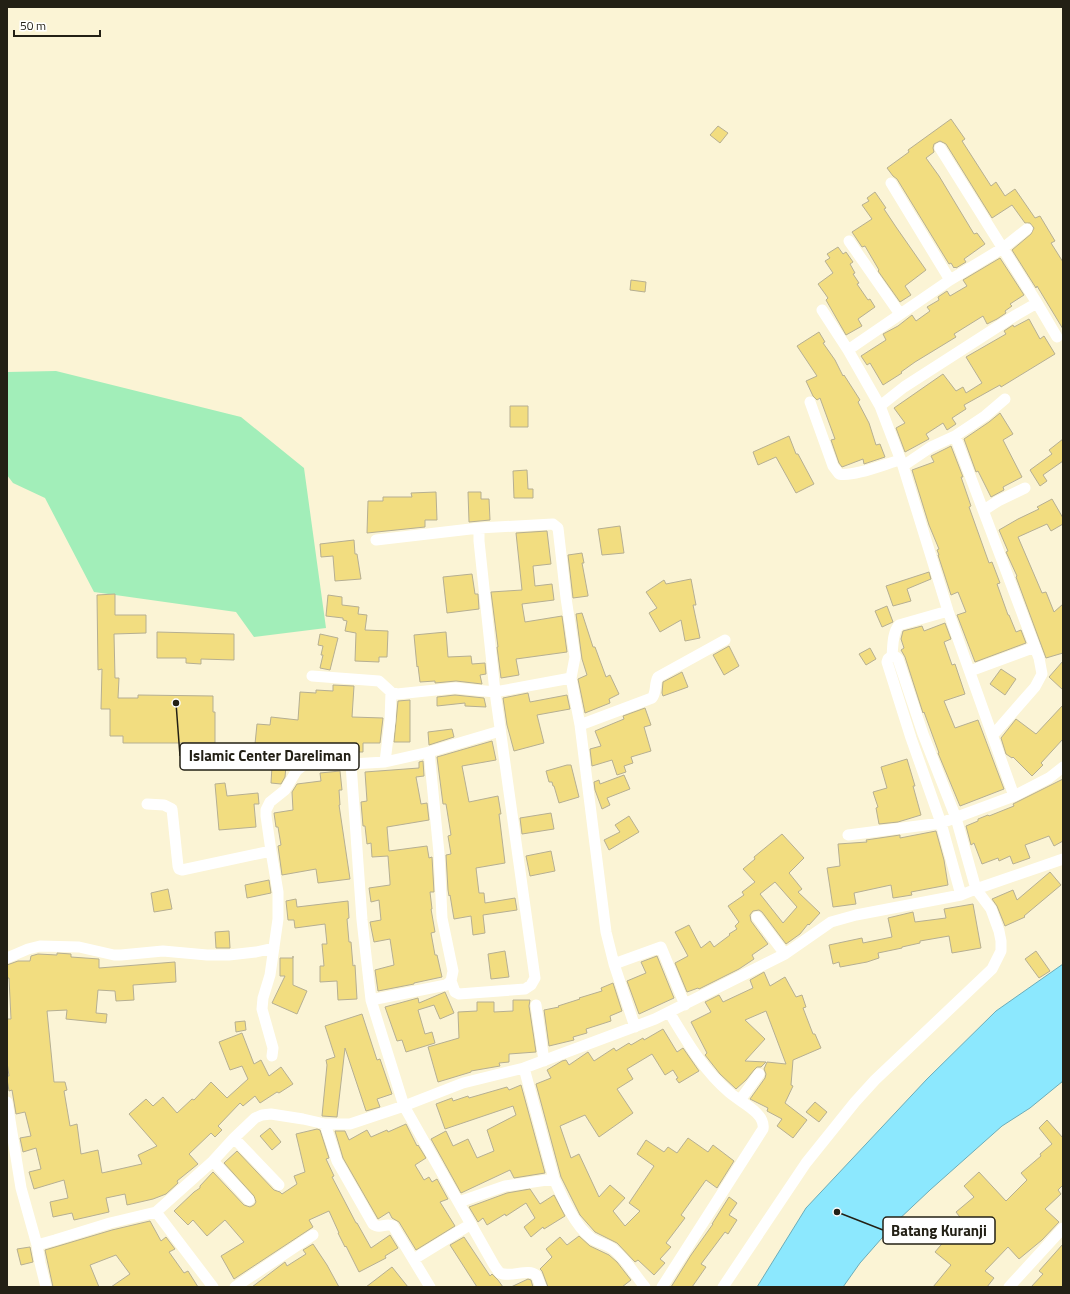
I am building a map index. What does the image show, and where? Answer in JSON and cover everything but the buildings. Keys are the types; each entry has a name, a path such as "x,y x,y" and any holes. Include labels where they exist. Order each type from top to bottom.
{"street":[{"path":"940,148 1057,337"},
{"path":"891,183 950,280"},
{"path":"848,350 950,280 1003,248 1027,229"},
{"path":"849,241 900,314"},
{"path":"880,406 904,388 1037,303"},
{"path":"822,310 848,350 880,406 902,463 948,611 994,735 1014,796"},
{"path":"810,402 833,466 839,474 844,475 902,463 955,436 985,416 1005,399"},
{"path":"955,436 984,510 1034,647 1042,674 1035,687 994,735"},
{"path":"984,510 998,501 1025,488"},
{"path":"376,540 479,528 553,524 558,528 575,657 571,678 580,725 606,932 614,964 635,1027"},
{"path":"451,980 455,992 459,994 525,989 531,985 535,978 495,692 479,541 479,528"},
{"path":"948,611 898,625 894,633 892,656 888,659 888,665 911,738 941,823 961,895"},
{"path":"580,725 652,698 655,694 656,680 658,677 725,640"},
{"path":"970,671 1034,647"},
{"path":"723,1287 806,1163 855,1102 875,1080 992,969 1001,951 1000,936 991,909 976,889 956,818 924,734 898,659 892,656"},
{"path":"312,676 379,681 391,692 397,694 455,688 495,692 571,678"},
{"path":"385,762 390,721 391,692"},
{"path":"272,1056 273,1048 262,1009 263,998 270,975 278,919 278,892 266,810 270,802 285,790 297,770 305,764 385,762 430,752 500,731"},
{"path":"911,738 924,734"},
{"path":"371,1000 446,986 451,980 453,971 442,918 439,853 430,752"},
{"path":"351,764 362,920 371,1000 404,1106 494,1265 500,1273 508,1275 530,1272 533,1273 536,1275 541,1287"},
{"path":"848,835 941,823 1014,796 1049,778 1063,767"},
{"path":"147,804 164,805 172,809 179,869 182,870 271,851"},
{"path":"38,1245 110,1223 156,1212 213,1161 255,1118 262,1115 271,1114 290,1116 324,1124 350,1124 404,1106 463,1083 524,1068 635,1027 685,1005 785,954 822,928 842,918 961,895 1063,859"},
{"path":"757,917 785,954"},
{"path":"7,958 28,949 40,946 79,948 114,955 163,950 207,955 228,955 256,952 274,948"},
{"path":"614,964 661,947 685,1005"},
{"path":"536,1005 544,1061"},
{"path":"662,1287 763,1130 763,1122 760,1116 721,1086 706,1070 669,1012"},
{"path":"524,1068 554,1179 569,1209 590,1238 614,1250 645,1287"},
{"path":"740,1100 759,1074"},
{"path":"7,1102 21,1188 38,1245 40,1262 46,1287"},
{"path":"324,1124 337,1161 373,1224 376,1227 386,1224 393,1226 430,1287"},
{"path":"234,1138 279,1185"},
{"path":"213,1161 249,1200"},
{"path":"459,1202 505,1186 554,1179"},
{"path":"156,1212 214,1287"},
{"path":"414,1259 471,1224"},
{"path":"1009,1287 1063,1228"},
{"path":"235,1287 313,1235"}],"green space":[{"path":"56,371 241,417 304,468 326,628 254,637 236,612 94,592 45,498 13,483 7,475 7,372"}],"water":[{"path":"1063,964 1063,1081 1030,1108 1002,1126 930,1190 896,1222 860,1263 843,1287 757,1287 806,1208 927,1079 996,1011"}],"place":[{"name":"Islamic Center Dareliman","path":"176,703"},
{"name":"Batang Kuranji","path":"837,1212"}]}
